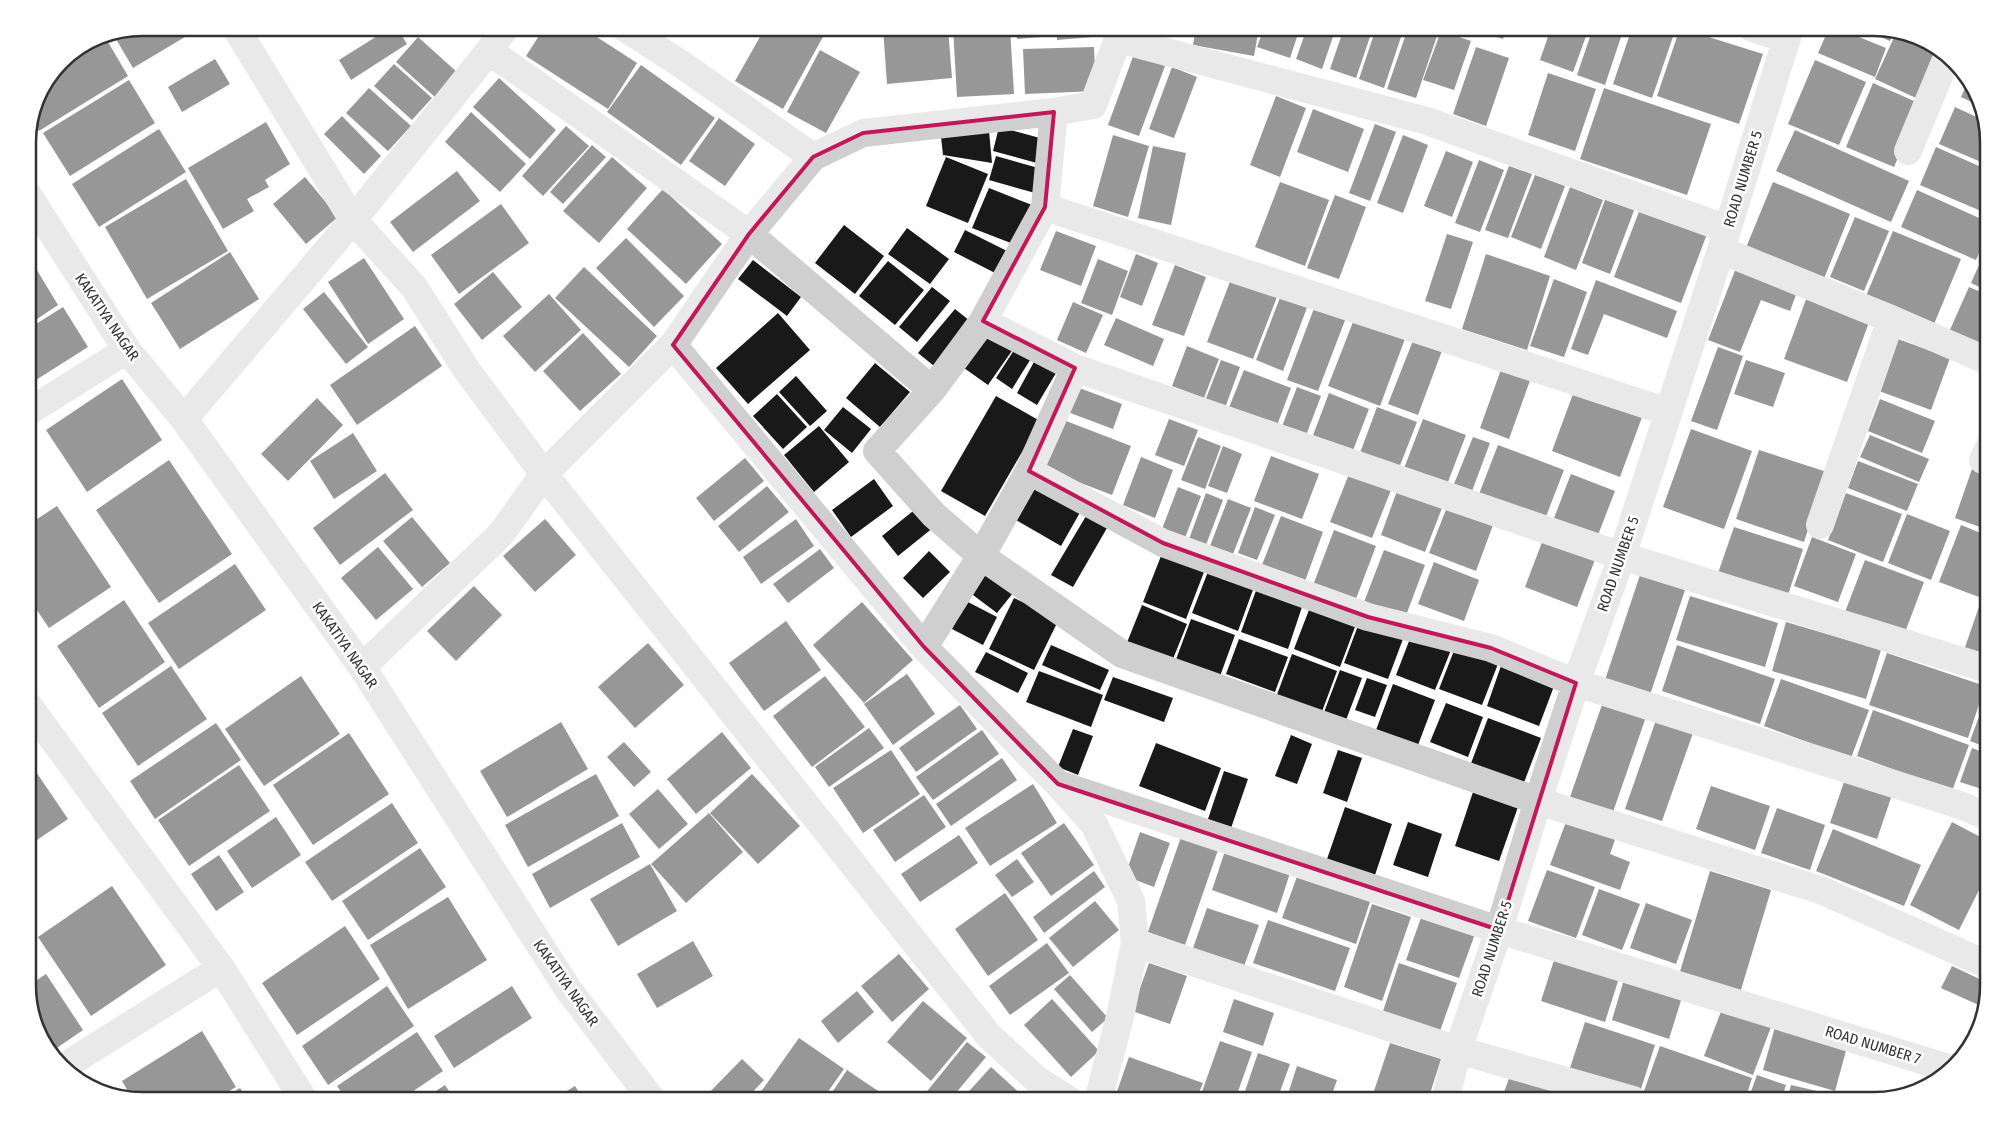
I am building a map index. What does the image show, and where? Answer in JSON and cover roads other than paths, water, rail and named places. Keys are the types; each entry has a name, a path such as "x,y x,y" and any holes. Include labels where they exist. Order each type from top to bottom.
{"street":[{"path":"241,36 353,220 414,287 466,370 544,474 989,1036 1036,1079 1057,1092"},
{"path":"184,419 353,220 490,51 500,36"},
{"path":"637,36 681,64 813,158"},
{"path":"362,667 501,534 544,474 673,345 749,234 813,158 863,133 1054,112 1093,105 1118,36"},
{"path":"1130,36 1427,120 1724,239 1891,319 1980,358"},
{"name":"ROAD NUMBER 5","path":"1447,1092 1458,1050 1499,930 1576,683 1622,556 1787,36"},
{"path":"490,51 749,234 932,390"},
{"path":"1908,151 1944,63"},
{"path":"1054,112 1046,207 983,321 932,390 877,451 934,515 981,556 1122,654 1538,801 1823,891 1980,962"},
{"path":"1046,207 1668,412"},
{"name":"KAKATIYA NAGAR","path":"36,208 127,350 184,419 362,667 568,990 646,1092"},
{"path":"1820,524 1891,319"},
{"path":"983,321 1075,368 1622,556 1980,667"},
{"path":"673,345 924,647 1058,784 1094,824 1131,901 1135,943 1120,1018 1100,1092"},
{"path":"36,407 127,350"},
{"path":"924,647 981,556 1029,471 1075,368"},
{"path":"1029,471 1163,542 1368,617 1492,648 1576,683 1963,806 1980,813"},
{"path":"36,716 221,968 299,1092"},
{"name":"ROAD NUMBER 7","path":"1058,784 1499,930 1942,1066"},
{"path":"1135,943 1458,1050 1605,1092"},
{"path":"70,1063 221,968"}]}
